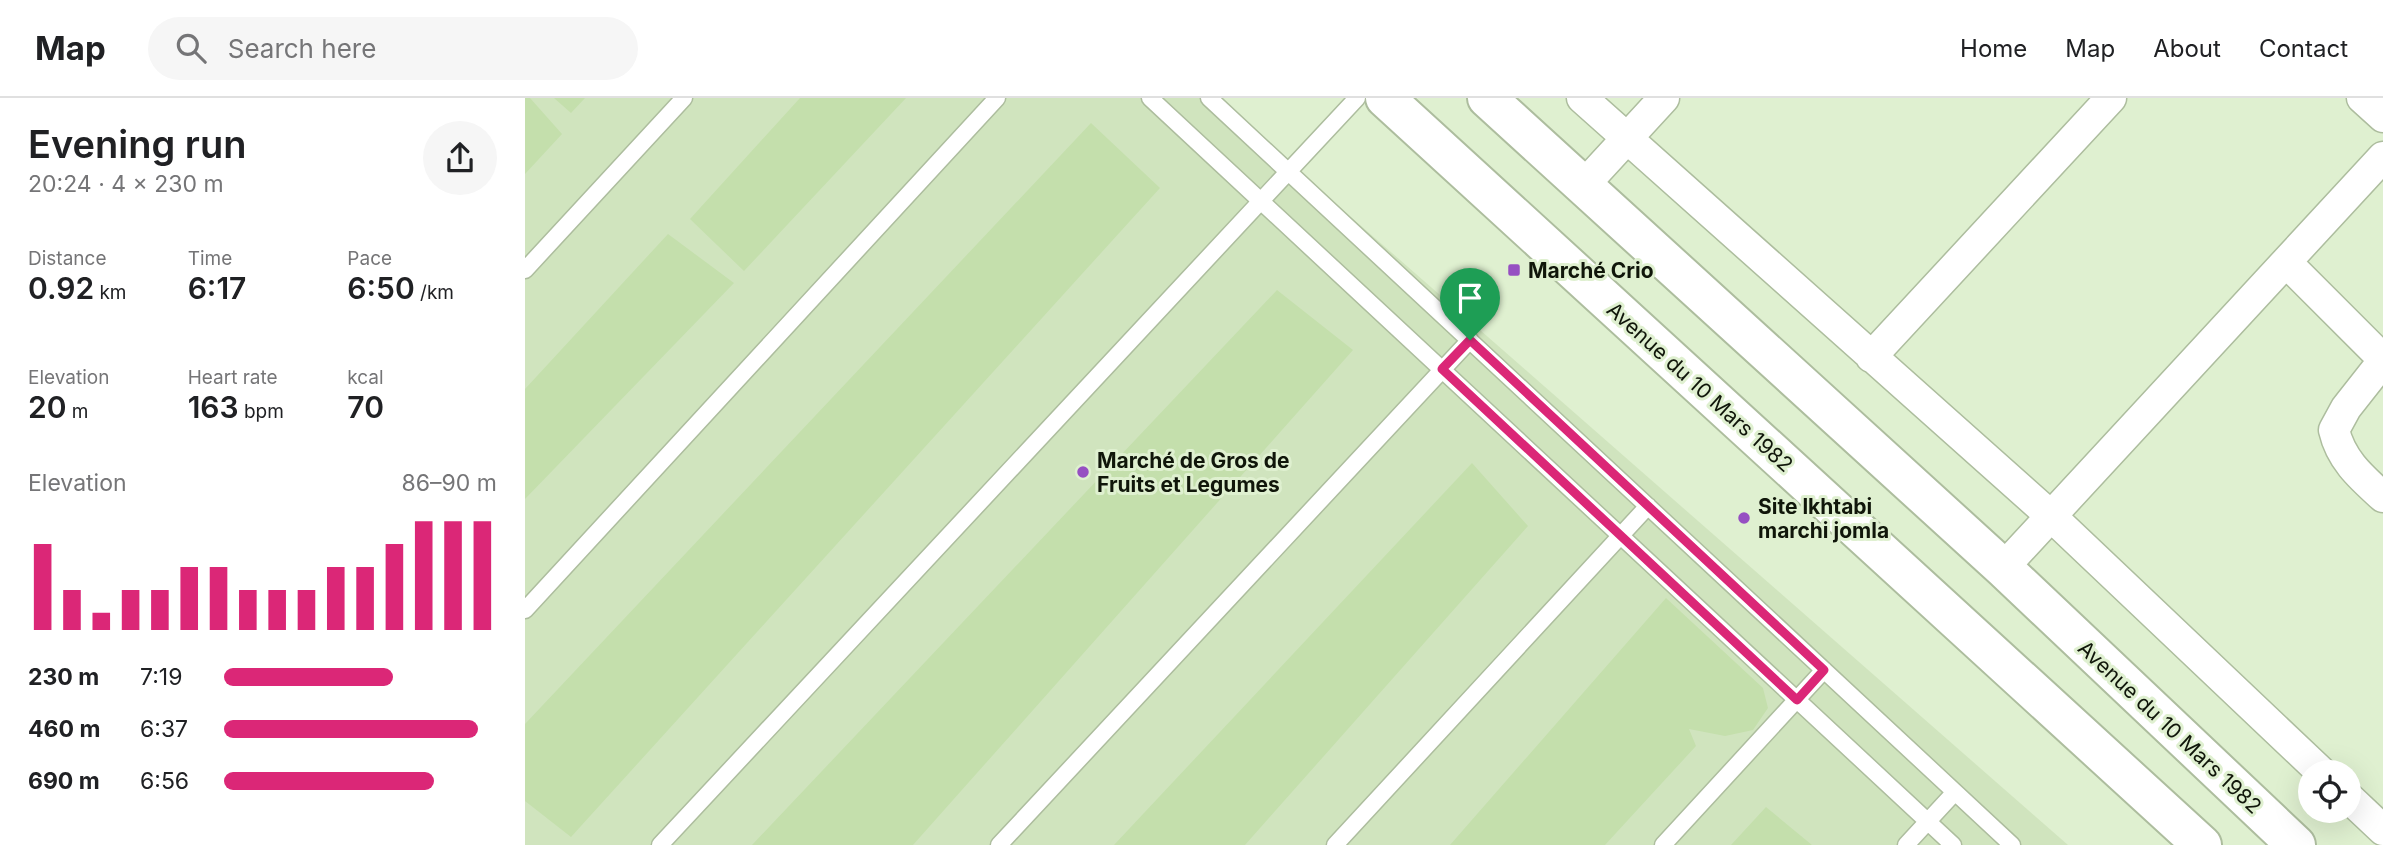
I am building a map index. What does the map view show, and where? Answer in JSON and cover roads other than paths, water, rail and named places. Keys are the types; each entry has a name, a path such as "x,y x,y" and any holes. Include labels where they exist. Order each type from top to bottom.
{"main road":[{"name":"Avenue du 10 Mars 1982","path":"1385,98 2202,845"},
{"name":"Avenue du 10 Mars 1982","path":"1487,98 2003,568 2296,845"}],"street":[{"path":"1582,98 2051,516 2308,760"},
{"path":"1584,186 1664,98"},
{"path":"1871,357 2111,98"},
{"path":"2362,98 2383,117"},
{"path":"2003,568 2383,156"},
{"path":"2286,262 2383,360 2346,408 2334,430 2338,446 2351,467 2383,497"},
{"path":"2361,810 2383,831"}],"lane":[{"path":"525,270 684,98"},
{"path":"525,610 997,98"},
{"path":"1150,98 1953,845"},
{"path":"1209,98 2012,845"},
{"path":"660,845 1357,98"},
{"path":"999,845 1470,340"},
{"path":"1335,845 1648,506"},
{"path":"1663,845 1824,670"},
{"path":"1906,845 1955,792"}],"place":[{"name":"Marché Crio","path":"1514,270"},
{"name":"Marché de Gros de Fruits et Legumes","path":"1083,472"},
{"name":"Site lkhtabi marchi jomla","path":"1744,518"}]}
